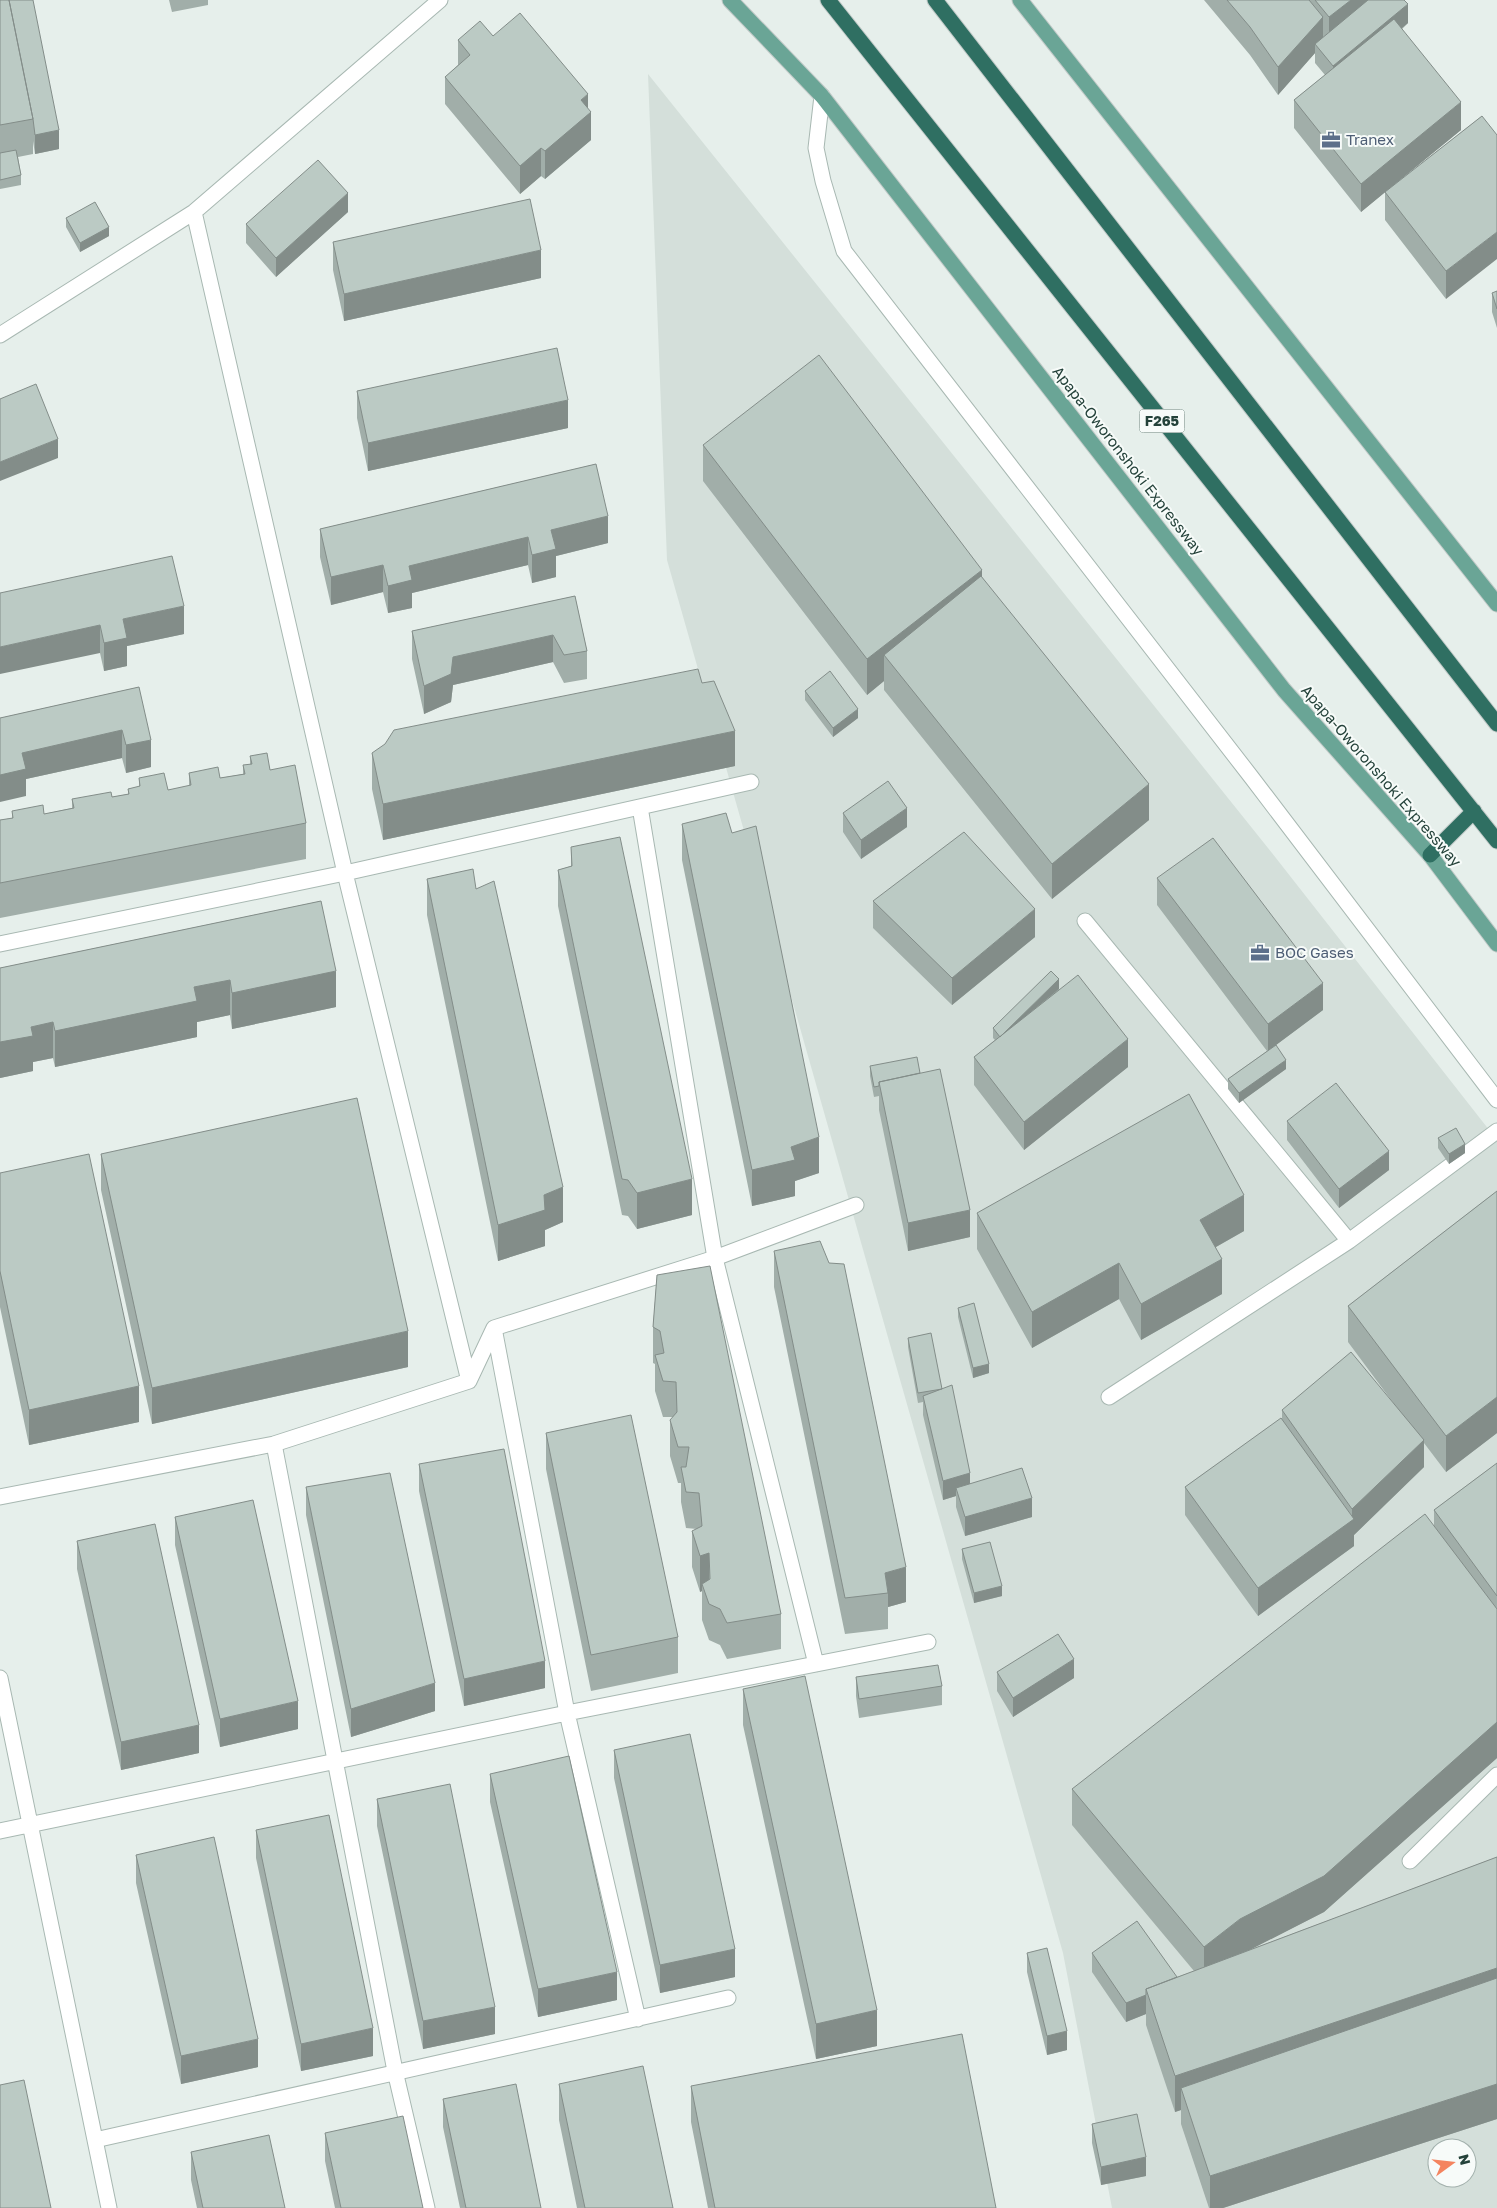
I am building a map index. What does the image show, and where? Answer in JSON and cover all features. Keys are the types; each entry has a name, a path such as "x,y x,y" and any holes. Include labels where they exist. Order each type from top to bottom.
{"highway":[{"name":"F265","path":"828,0 1497,841"},
{"path":"935,0 1497,724"},
{"path":"1430,855 1474,811"}],"main road":[{"name":"Apapa-Oworonshoki Expressway","path":"730,0 822,96 1284,690 1430,855 1497,944"},
{"path":"1020,0 1497,604"}],"street":[{"path":"0,335 194,212 440,0"},
{"path":"822,96 816,148 823,181 844,250 1252,778 1497,1100"},
{"path":"194,212 345,873 469,1381"},
{"path":"0,944 345,873 751,782"},
{"path":"640,807 715,1258 816,1664"},
{"path":"1085,921 1349,1242"},
{"path":"1109,1397 1349,1242 1497,1131"},
{"path":"0,1497 274,1444 469,1381 494,1328 715,1258 856,1205"},
{"path":"494,1328 567,1713 638,2019"},
{"path":"274,1444 395,2071 427,2208"},
{"path":"0,1831 567,1713 928,1642"},
{"path":"0,1678 109,2208"},
{"path":"1410,1861 1497,1775"},
{"path":"95,2140 395,2071 728,1998"}],"shaded area":[{"path":"648,74 1272,853 1497,1140 1497,2208 1112,2208 1063,1953 667,560"}],"building":[{"path":"0,0 9,0 33,119 0,125"},
{"path":"9,0 33,0 59,130 35,135"},
{"path":"1227,0 1309,0 1323,17 1278,67 1250,27"},
{"path":"1315,0 1351,0 1329,17"},
{"path":"1368,0 1404,0 1408,4 1333,66 1315,44"},
{"path":"520,13 588,94 581,100 591,112 545,151 541,148 520,166 445,77 470,55 458,40 480,21 493,36"},
{"path":"1394,19 1461,102 1361,184 1294,100"},
{"path":"1482,116 1497,135 1497,232 1446,271 1385,192"},
{"path":"16,150 21,175 0,180 0,153"},
{"path":"318,160 348,193 276,258 246,224"},
{"path":"530,199 541,250 344,294 333,242"},
{"path":"95,202 109,227 80,243 66,218"},
{"path":"1497,291 1497,309 1492,293"},
{"path":"557,348 568,400 368,443 357,391"},
{"path":"819,355 982,570 867,659 703,445"},
{"path":"36,384 58,439 0,462 0,399"},
{"path":"596,464 608,516 551,530 556,549 532,555 528,537 409,566 412,580 388,586 383,565 331,577 320,529"},
{"path":"172,556 184,606 123,619 127,638 104,643 100,625 0,647 0,593"},
{"path":"981,576 1149,784 1052,864 884,655"},
{"path":"575,596 587,651 564,655 553,635 453,657 451,674 424,686 412,631"},
{"path":"698,669 702,683 714,681 735,731 383,804 372,753 385,744 394,730"},
{"path":"830,671 858,709 833,728 805,691"},
{"path":"139,687 151,740 126,745 122,730 22,753 26,769 0,775 0,718"},
{"path":"267,753 270,770 295,765 306,823 0,883 0,820 13,818 12,811 43,805 44,814 74,808 72,799 111,792 112,797 129,794 128,789 140,786 139,778 164,773 168,790 191,785 189,773 218,767 220,778 245,774 243,765 252,764 250,756"},
{"path":"888,781 907,808 861,840 843,813"},
{"path":"726,813 732,833 756,826 819,1137 791,1147 795,1160 752,1170 682,824"},
{"path":"964,832 1035,909 952,978 873,901"},
{"path":"620,837 692,1179 637,1193 628,1180 622,1179 558,870 572,866 571,847"},
{"path":"1213,838 1323,983 1268,1024 1157,878"},
{"path":"473,869 476,889 494,881 563,1187 544,1195 545,1210 498,1225 427,879"},
{"path":"321,901 336,971 232,993 230,980 194,987 197,1001 55,1031 53,1022 31,1027 33,1036 0,1042 0,968"},
{"path":"1051,971 1059,979 1000,1037 993,1028"},
{"path":"1078,975 1128,1039 1024,1122 974,1057"},
{"path":"1276,1045 1286,1060 1239,1093 1228,1079"},
{"path":"917,1057 920,1073 879,1082 879,1086 874,1087 870,1066"},
{"path":"940,1069 970,1210 908,1223 879,1082"},
{"path":"1336,1083 1389,1151 1339,1189 1287,1121"},
{"path":"1189,1094 1244,1195 1200,1220 1222,1259 1141,1304 1119,1263 1032,1312 977,1213"},
{"path":"357,1098 408,1331 152,1388 101,1154"},
{"path":"1456,1128 1465,1144 1449,1154 1438,1138"},
{"path":"89,1154 139,1386 29,1410 0,1271 0,1173"},
{"path":"1497,1191 1497,1397 1446,1436 1348,1306"},
{"path":"820,1241 829,1263 844,1264 906,1567 885,1573 888,1593 845,1598 774,1251"},
{"path":"710,1266 781,1614 727,1623 720,1609 709,1604 702,1584 710,1579 709,1553 700,1556 692,1531 702,1526 699,1493 686,1492 681,1467 686,1467 689,1447 678,1447 670,1420 677,1412 676,1382 663,1381 655,1355 664,1353 660,1331 653,1327 657,1275"},
{"path":"974,1303 989,1364 973,1368 958,1308"},
{"path":"931,1333 942,1389 918,1393 908,1338"},
{"path":"1351,1352 1424,1440 1352,1509 1282,1410"},
{"path":"952,1385 970,1473 943,1481 923,1396"},
{"path":"631,1415 678,1637 591,1655 546,1433"},
{"path":"1281,1418 1354,1519 1258,1588 1185,1487"},
{"path":"504,1449 545,1661 464,1679 419,1464"},
{"path":"1497,1463 1497,1596 1434,1510"},
{"path":"1022,1468 1032,1498 965,1517 956,1488"},
{"path":"390,1473 435,1683 351,1709 306,1487"},
{"path":"253,1500 298,1701 220,1719 175,1517"},
{"path":"1425,1514 1497,1609 1497,1722 1324,1876 1240,1919 1204,1947 1072,1789"},
{"path":"155,1524 199,1725 121,1742 77,1541"},
{"path":"990,1542 1002,1586 974,1593 962,1549"},
{"path":"1058,1634 1074,1659 1013,1698 997,1672"},
{"path":"938,1665 942,1686 859,1699 856,1677"},
{"path":"805,1676 877,2010 816,2024 743,1689"},
{"path":"690,1734 735,1949 660,1965 614,1750"},
{"path":"569,1756 617,1972 538,1989 490,1774"},
{"path":"450,1784 495,2007 423,2021 377,1799"},
{"path":"329,1815 373,2028 301,2044 256,1830"},
{"path":"214,1837 258,2039 181,2056 136,1855"},
{"path":"1497,1857 1497,1968 1175,2076 1146,1989"},
{"path":"1137,1921 1177,1977 1146,1989 1146,1995 1126,2003 1092,1953"},
{"path":"1047,1948 1067,2031 1047,2036 1027,1953"},
{"path":"1497,1978 1497,2084 1210,2176 1181,2088"},
{"path":"962,2034 996,2208 715,2208 691,2086"},
{"path":"643,2066 673,2208 585,2208 559,2084"},
{"path":"24,2080 51,2208 0,2208 0,2085"},
{"path":"516,2084 541,2208 466,2208 443,2099"},
{"path":"1137,2114 1146,2157 1101,2167 1092,2124"},
{"path":"403,2116 423,2208 341,2208 325,2133"},
{"path":"269,2135 285,2208 203,2208 191,2152"}],"place":[{"name":"Tranex","path":"1331,140"},
{"name":"BOC Gases","path":"1260,953"}]}
